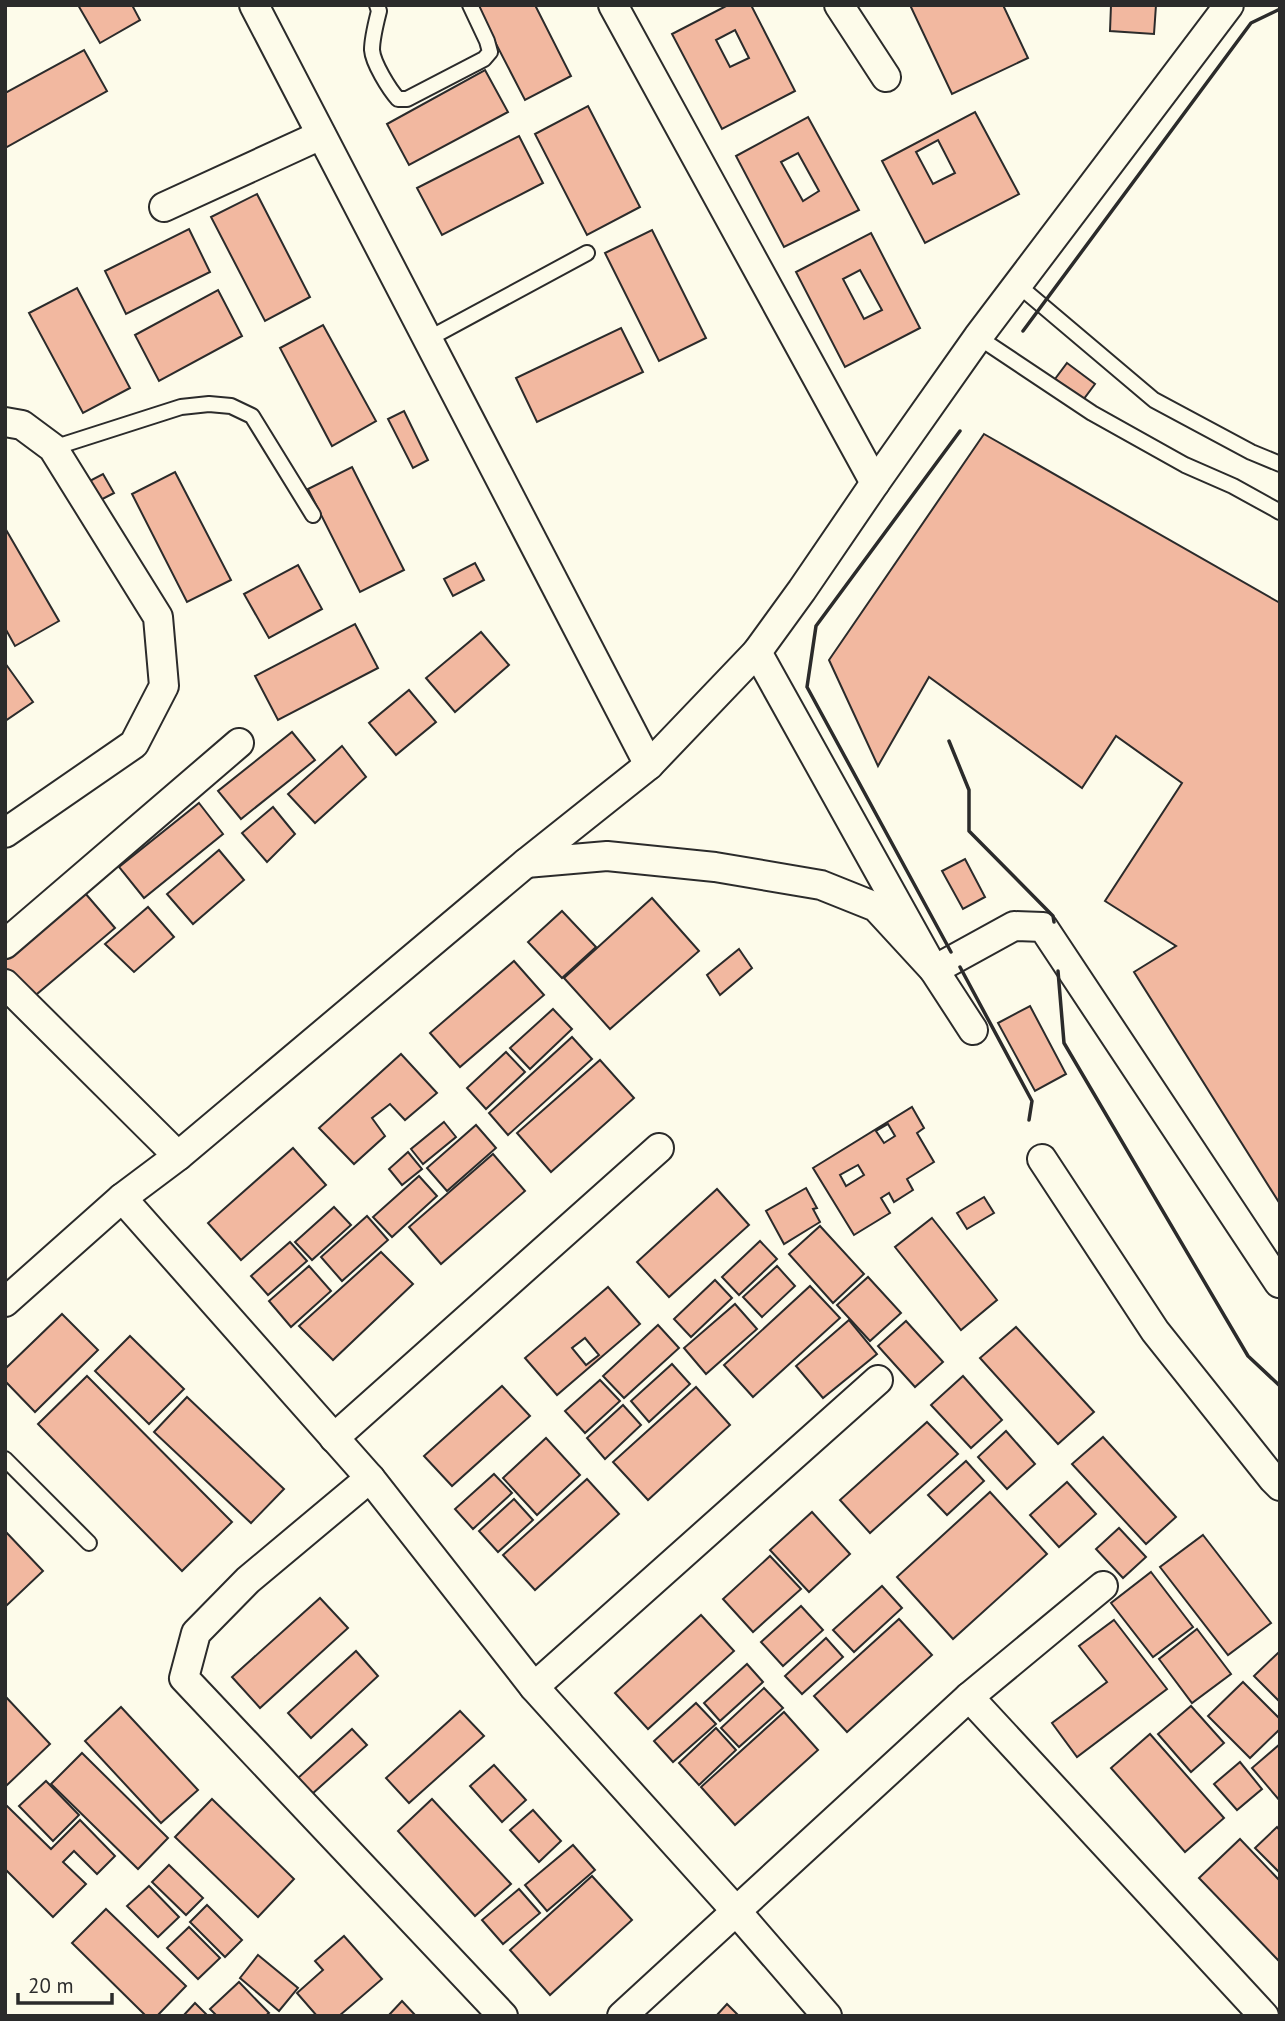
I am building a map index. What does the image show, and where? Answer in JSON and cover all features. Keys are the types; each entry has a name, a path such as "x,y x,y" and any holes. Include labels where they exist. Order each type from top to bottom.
{"street":[{"path":"254,5 649,765"},
{"path":"613,5 874,483"},
{"path":"839,5 887,77"},
{"path":"5,1302 122,1198 178,1156 526,863 649,765 757,652 978,337 1229,5"},
{"path":"164,207 321,135"},
{"path":"5,422 22,425 53,448 158,617 164,686 134,744 5,833"},
{"path":"757,652 934,970 973,1030"},
{"path":"5,944 239,743"},
{"path":"526,863 607,856 715,867 821,886 876,907 934,970"},
{"path":"934,970 1014,926 1043,927 1279,1283"},
{"path":"5,984 178,1156"},
{"path":"334,1438 659,1147"},
{"path":"1042,1159 1155,1331 1280,1486"},
{"path":"122,1198 370,1478 534,1687 827,2016"},
{"path":"534,1687 878,1380"},
{"path":"370,1478 248,1580 196,1633 184,1678 503,2016"},
{"path":"622,2016 969,1697 1103,1586"},
{"path":"969,1697 1264,2016"}],"lane":[{"path":"377,5 379,11 372,49 374,58 391,91 398,99 407,99 484,59 490,52 488,41 470,5"},
{"path":"428,339 587,253"},
{"path":"1018,285 1154,400 1251,452 1280,464"},
{"path":"978,337 1092,413 1280,512"},
{"path":"53,448 181,407 209,404 231,407 252,416 313,515"},
{"path":"5,1459 89,1543"}],"building":[{"path":"78,5 132,5 140,20 100,43"},
{"path":"476,5 535,5 571,76 525,100"},
{"path":"728,5 751,5 795,91 722,129 672,34","holes":["735,30 749,58 730,67 716,40"]},
{"path":"910,5 1003,5 1028,58 952,94"},
{"path":"1111,5 1156,5 1154,34 1110,31"},
{"path":"84,50 107,91 5,148 5,93"},
{"path":"485,70 508,112 409,165 387,124"},
{"path":"588,106 640,207 587,235 535,134"},
{"path":"975,112 1019,194 925,243 882,161","holes":["938,140 955,173 933,184 916,152"]},
{"path":"808,117 859,210 784,247 736,156","holes":["798,153 819,191 803,201 781,162"]},
{"path":"519,136 543,183 442,235 417,188"},
{"path":"257,194 310,297 265,321 211,217"},
{"path":"189,229 210,272 126,314 105,271"},
{"path":"652,230 706,338 659,361 605,253"},
{"path":"871,233 920,328 845,367 796,272","holes":["860,270 882,310 864,319 843,279"]},
{"path":"77,288 130,388 83,413 29,313"},
{"path":"218,290 242,336 159,381 135,335"},
{"path":"323,325 376,421 332,446 280,348"},
{"path":"621,328 643,372 537,422 516,378"},
{"path":"1067,363 1095,384 1083,400 1055,379"},
{"path":"404,411 428,460 413,468 388,419"},
{"path":"984,434 1280,603 1280,1204 1134,972 1176,946 1105,901 1182,783 1116,736 1082,788 929,677 878,766 829,660"},
{"path":"352,467 404,570 360,592 308,489"},
{"path":"175,472 231,580 187,602 132,494"},
{"path":"103,474 114,493 93,504 82,485"},
{"path":"5,528 59,621 15,646 5,628"},
{"path":"475,563 484,580 453,596 444,579"},
{"path":"298,565 322,609 269,638 244,594"},
{"path":"355,624 378,668 278,720 255,676"},
{"path":"481,632 509,665 455,712 426,678"},
{"path":"5,663 33,702 5,721"},
{"path":"409,690 436,722 396,755 369,723"},
{"path":"292,732 315,760 241,819 218,791"},
{"path":"342,746 366,777 315,823 288,794"},
{"path":"199,803 223,834 144,898 119,867"},
{"path":"273,807 295,834 267,862 242,833"},
{"path":"219,850 244,880 193,924 167,894"},
{"path":"965,859 985,897 963,909 942,871"},
{"path":"85,893 115,928 31,999 5,969 5,960"},
{"path":"652,898 699,951 610,1029 564,978"},
{"path":"148,907 174,937 134,972 105,944"},
{"path":"562,911 596,947 562,978 528,942"},
{"path":"739,949 752,968 720,995 707,975"},
{"path":"514,961 544,995 460,1067 430,1033"},
{"path":"1030,1006 1066,1074 1035,1091 998,1023"},
{"path":"553,1009 572,1029 530,1069 510,1048"},
{"path":"572,1037 592,1059 508,1135 489,1113"},
{"path":"506,1052 525,1072 486,1109 467,1088"},
{"path":"401,1054 437,1093 405,1120 390,1104 372,1118 385,1136 354,1164 319,1128"},
{"path":"600,1060 634,1098 551,1172 517,1133"},
{"path":"912,1107 924,1128 917,1133 934,1162 907,1179 913,1190 894,1202 889,1193 881,1198 890,1213 854,1235 813,1168","holes":["888,1124 895,1136 884,1143 876,1131","858,1165 864,1175 846,1186 840,1175"]},
{"path":"444,1122 456,1137 423,1164 411,1149"},
{"path":"476,1125 496,1148 447,1191 427,1168"},
{"path":"293,1148 326,1185 241,1260 208,1223"},
{"path":"408,1152 422,1169 402,1185 389,1169"},
{"path":"493,1154 525,1191 441,1264 409,1227"},
{"path":"419,1176 437,1196 392,1237 373,1217"},
{"path":"806,1188 817,1208 813,1209 820,1222 784,1244 766,1211"},
{"path":"717,1189 749,1225 669,1297 637,1262"},
{"path":"984,1197 994,1213 967,1229 957,1213"},
{"path":"334,1207 351,1225 312,1260 295,1242"},
{"path":"367,1216 388,1240 342,1281 321,1257"},
{"path":"932,1218 997,1300 961,1330 895,1247"},
{"path":"820,1226 864,1274 833,1303 789,1254"},
{"path":"760,1241 777,1259 739,1295 722,1277"},
{"path":"290,1242 307,1261 268,1295 251,1276"},
{"path":"381,1252 413,1284 333,1360 299,1326"},
{"path":"309,1266 331,1291 291,1327 269,1301"},
{"path":"777,1266 795,1286 762,1317 743,1297"},
{"path":"868,1277 901,1313 870,1341 837,1305"},
{"path":"715,1280 732,1298 691,1337 674,1319"},
{"path":"810,1286 840,1318 753,1397 724,1365"},
{"path":"608,1287 640,1324 557,1395 525,1358","holes":["585,1338 599,1355 586,1365 572,1348"]},
{"path":"735,1304 757,1329 706,1374 684,1348"},
{"path":"62,1314 98,1350 35,1412 5,1381 5,1369"},
{"path":"849,1320 877,1354 823,1398 796,1366"},
{"path":"906,1321 943,1362 915,1387 878,1346"},
{"path":"658,1325 679,1348 624,1398 603,1376"},
{"path":"1016,1327 1094,1412 1058,1444 980,1358"},
{"path":"130,1336 184,1389 149,1424 95,1371"},
{"path":"672,1364 690,1384 649,1422 631,1401"},
{"path":"87,1376 232,1522 182,1571 38,1424"},
{"path":"963,1376 1002,1420 971,1448 931,1405"},
{"path":"600,1380 620,1401 585,1433 565,1411"},
{"path":"502,1386 530,1416 452,1486 424,1456"},
{"path":"696,1387 730,1425 648,1500 613,1462"},
{"path":"187,1397 284,1489 251,1523 154,1432"},
{"path":"623,1405 641,1425 605,1459 587,1438"},
{"path":"927,1422 958,1454 870,1533 840,1500"},
{"path":"1006,1431 1035,1464 1007,1489 978,1457"},
{"path":"1103,1437 1176,1517 1146,1544 1072,1464"},
{"path":"546,1438 580,1475 537,1515 503,1478"},
{"path":"966,1461 984,1481 947,1515 928,1495"},
{"path":"494,1474 512,1493 473,1529 455,1509"},
{"path":"587,1479 619,1514 535,1590 503,1555"},
{"path":"1067,1482 1096,1514 1059,1547 1030,1515"},
{"path":"990,1492 1047,1554 953,1639 897,1577"},
{"path":"514,1499 533,1520 498,1552 479,1531"},
{"path":"812,1512 850,1554 809,1592 770,1550"},
{"path":"1119,1528 1146,1557 1123,1578 1096,1549"},
{"path":"5,1531 43,1571 5,1607"},
{"path":"1203,1535 1271,1623 1228,1655 1160,1567"},
{"path":"770,1556 801,1589 753,1632 723,1599"},
{"path":"1151,1572 1193,1627 1153,1657 1111,1603"},
{"path":"882,1586 902,1608 854,1652 833,1630"},
{"path":"320,1598 348,1628 260,1708 232,1677"},
{"path":"801,1606 823,1630 783,1666 761,1642"},
{"path":"701,1615 734,1651 648,1729 615,1693"},
{"path":"899,1619 932,1655 847,1732 814,1696"},
{"path":"1114,1620 1167,1689 1077,1757 1052,1723 1107,1682 1079,1646"},
{"path":"1197,1629 1231,1674 1192,1703 1159,1659"},
{"path":"826,1638 843,1657 802,1694 785,1676"},
{"path":"356,1651 378,1676 311,1738 288,1713"},
{"path":"1280,1651 1280,1702 1254,1676"},
{"path":"747,1664 763,1682 720,1721 704,1703"},
{"path":"1243,1682 1280,1719 1280,1729 1250,1758 1208,1716"},
{"path":"764,1688 783,1708 739,1747 721,1728"},
{"path":"5,1696 50,1744 5,1787"},
{"path":"696,1703 716,1724 673,1762 654,1741"},
{"path":"1191,1706 1224,1743 1191,1772 1158,1734"},
{"path":"121,1707 198,1790 161,1823 85,1741"},
{"path":"460,1711 484,1736 409,1803 386,1778"},
{"path":"784,1712 818,1750 735,1825 701,1787"},
{"path":"716,1728 736,1750 699,1785 679,1763"},
{"path":"352,1729 367,1745 312,1794 298,1778"},
{"path":"1150,1734 1224,1818 1185,1852 1111,1768"},
{"path":"1280,1744 1280,1801 1252,1768"},
{"path":"82,1753 168,1838 138,1869 51,1784"},
{"path":"1240,1762 1262,1789 1237,1810 1214,1784"},
{"path":"494,1765 526,1800 502,1822 470,1786"},
{"path":"46,1781 79,1815 53,1841 19,1806"},
{"path":"212,1799 294,1879 258,1917 175,1837"},
{"path":"432,1799 511,1884 475,1916 398,1831"},
{"path":"7,1806 51,1849 80,1820 115,1856 97,1874 74,1851 63,1862 86,1884 53,1917 5,1869"},
{"path":"533,1810 561,1841 539,1862 510,1830"},
{"path":"1277,1827 1280,1831 1280,1873 1255,1848"},
{"path":"1240,1839 1280,1881 1278,1960 1199,1878"},
{"path":"573,1845 595,1870 547,1911 525,1885"},
{"path":"169,1865 203,1898 186,1915 152,1882"},
{"path":"592,1876 632,1920 550,1995 510,1950"},
{"path":"149,1886 179,1917 158,1937 127,1906"},
{"path":"519,1889 540,1913 503,1944 482,1920"},
{"path":"207,1905 242,1940 225,1957 190,1922"},
{"path":"106,1909 186,1986 157,2016 146,2016 72,1943"},
{"path":"189,1927 220,1958 198,1979 167,1948"},
{"path":"344,1936 382,1979 339,2016 317,2016 297,1993 323,1970 315,1961"},
{"path":"258,1955 298,1988 279,2011 240,1978"},
{"path":"239,1982 269,2013 265,2016 217,2016 210,2009"},
{"path":"402,2001 416,2016 388,2016"},
{"path":"195,2003 208,2016 183,2016"},
{"path":"727,2004 739,2016 716,2016"}],"wall":[{"path":"1023,331 1251,23 1280,9"},
{"path":"951,952 807,687 816,626 960,431"},
{"path":"949,741 969,790 969,831 1053,916 1054,922"},
{"path":"960,967 1032,1101 1029,1120"},
{"path":"1058,971 1064,1043 1248,1356 1280,1386"}]}
